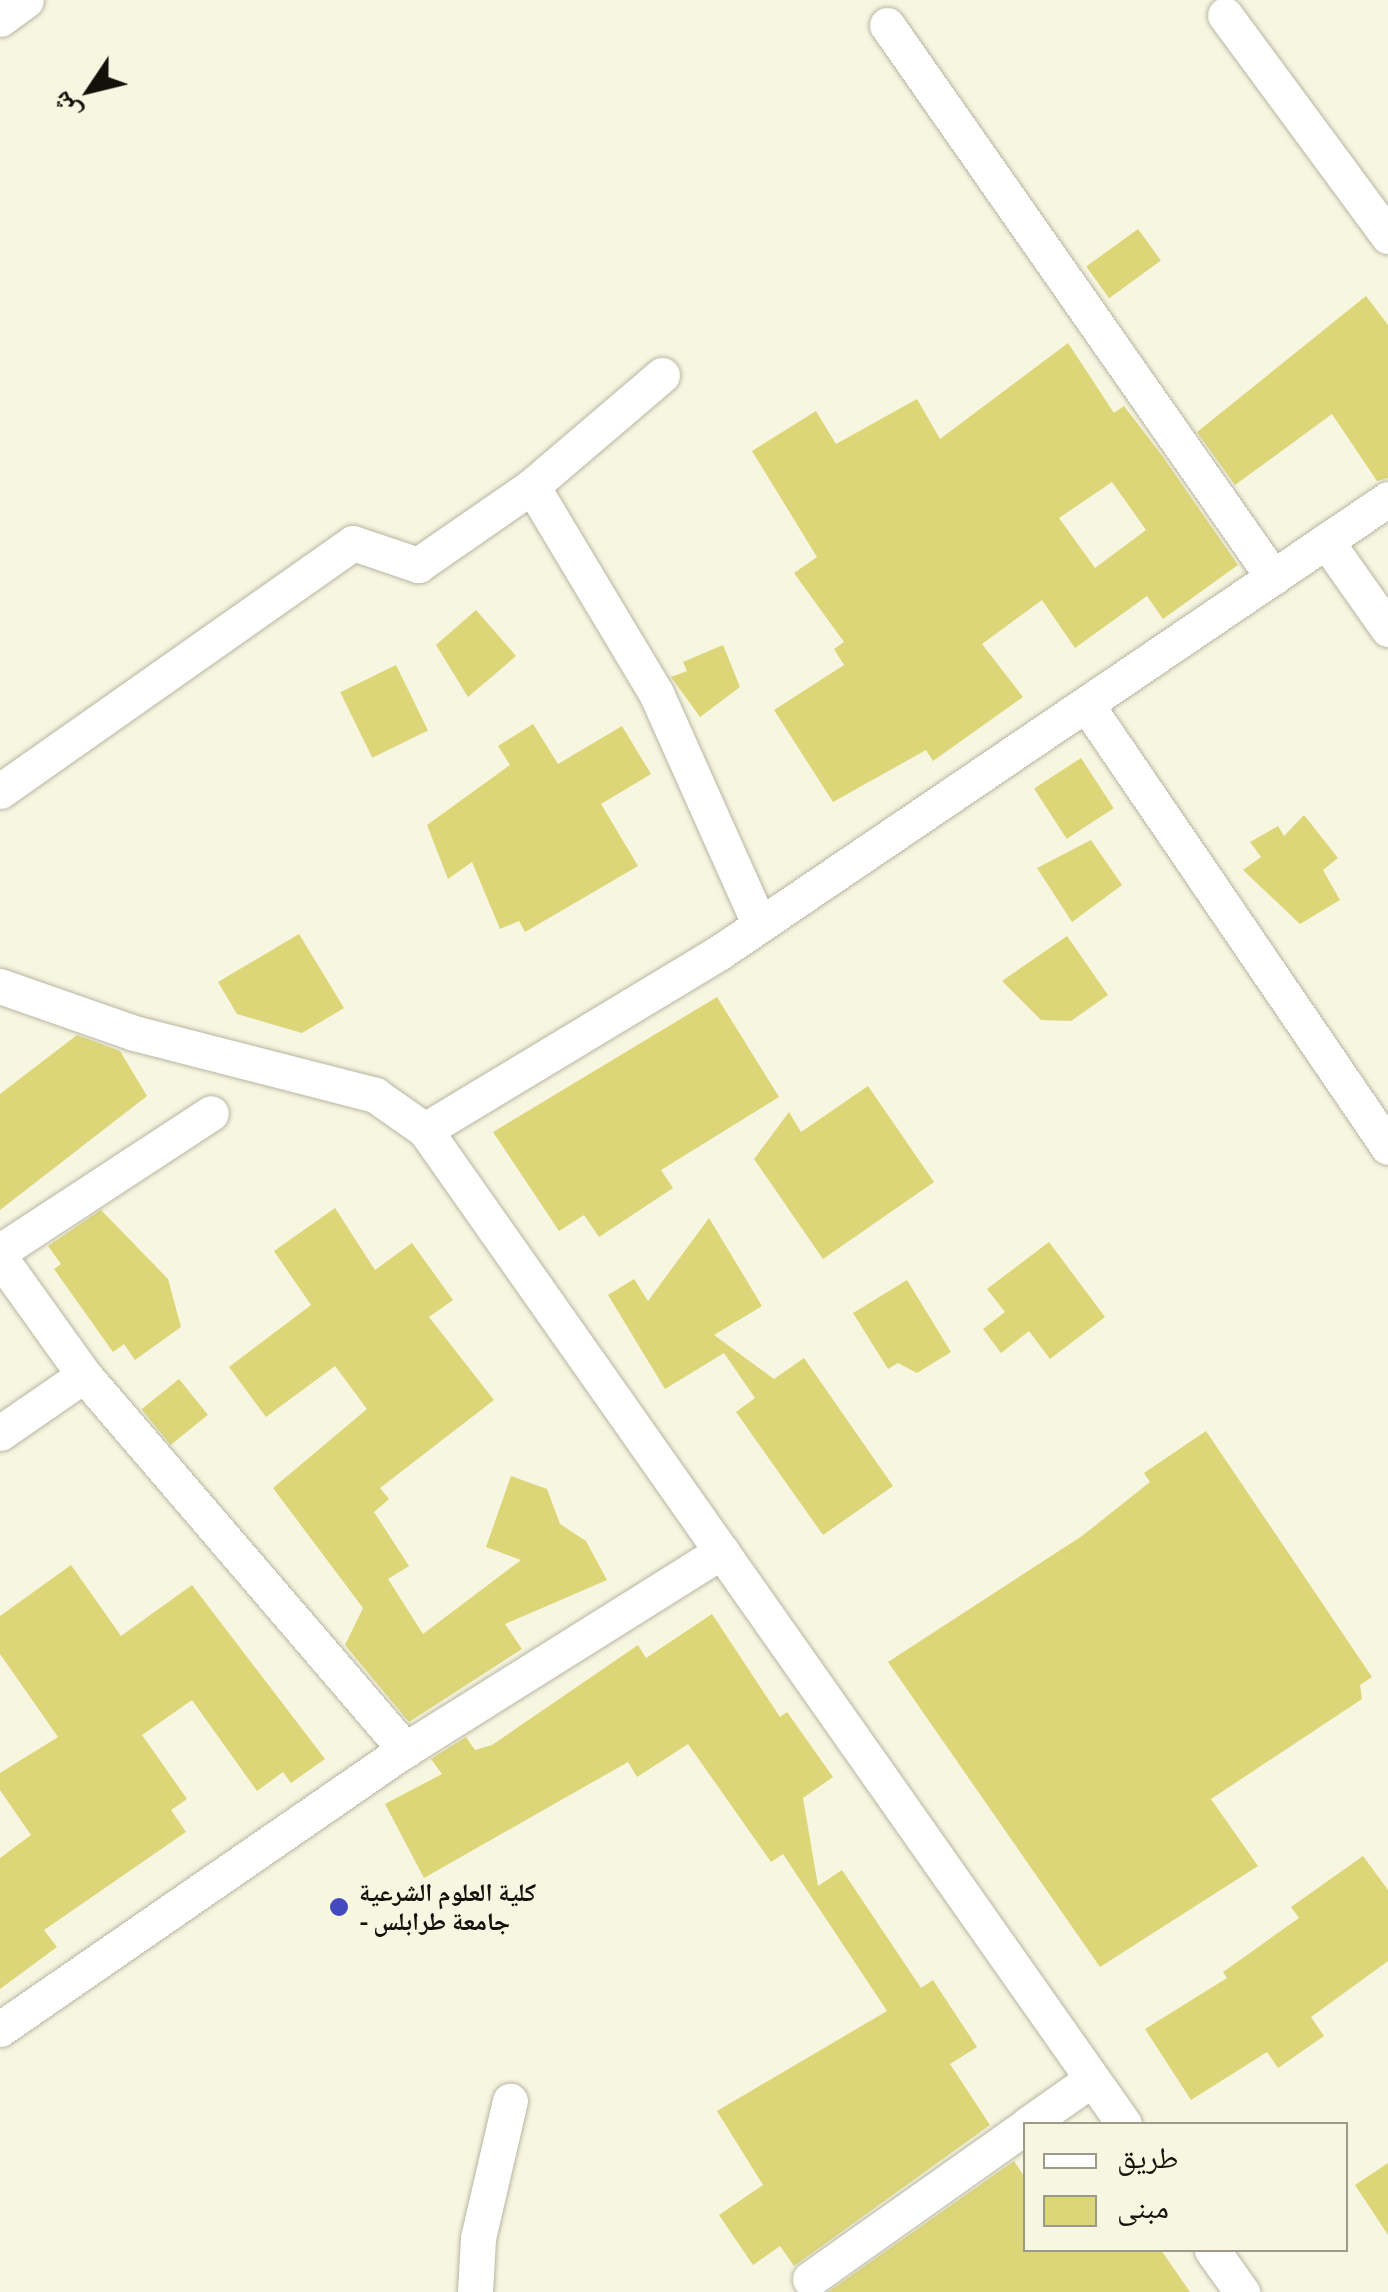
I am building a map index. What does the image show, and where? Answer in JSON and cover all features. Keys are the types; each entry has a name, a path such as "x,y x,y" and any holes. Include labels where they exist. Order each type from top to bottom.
{"street":[{"path":"0,18 26,0"},
{"path":"1226,15 1388,236"},
{"path":"886,25 1273,577"},
{"path":"0,791 353,543 413,567 532,486 662,375"},
{"path":"532,486 656,694 760,925"},
{"path":"426,1130 760,925 1388,500"},
{"path":"1326,541 1388,628"},
{"path":"1086,704 1388,1147"},
{"path":"0,986 134,1033 375,1095 426,1130 1123,2122"},
{"path":"211,1113 5,1248 3,1262 84,1375 406,1750"},
{"path":"0,1432 84,1375"},
{"path":"0,2029 406,1750 722,1551"},
{"path":"1031,2122 1092,2079"},
{"path":"476,2292 478,2238 510,2101"},
{"path":"810,2279 1023,2128"},
{"path":"1213,2252 1242,2292"}],"building":[{"path":"1138,229 1161,261 1109,298 1086,267"},
{"path":"1366,296 1388,325 1388,478 1377,481 1332,414 1235,485 1197,432"},
{"path":"1068,343 1114,413 1124,406 1238,565 1163,619 1147,596 1075,648 1042,600 982,644 1023,697 933,761 926,750 833,802 774,710 844,665 834,649 844,642 794,573 817,557 752,451 816,411 836,444 917,399 940,439","holes":["1112,482 1146,530 1095,568 1059,518"]},
{"path":"476,610 516,656 468,697 436,645"},
{"path":"723,645 740,687 700,717 671,677 687,671 683,662"},
{"path":"396,665 428,731 372,758 340,692"},
{"path":"533,724 558,764 622,726 651,774 601,804 638,866 525,932 519,921 500,929 472,862 448,879 427,825 510,765 498,746"},
{"path":"1081,758 1114,808 1067,839 1034,788"},
{"path":"1304,815 1338,858 1323,870 1340,900 1300,924 1243,870 1261,857 1250,842 1278,826 1284,836"},
{"path":"1091,840 1122,885 1072,922 1037,868"},
{"path":"299,934 344,1008 302,1033 237,1014 218,982"},
{"path":"1067,936 1108,995 1071,1021 1041,1020 1002,981"},
{"path":"717,997 779,1097 661,1170 673,1188 599,1237 584,1215 559,1231 493,1132"},
{"path":"77,1035 120,1051 147,1096 0,1210 0,1094"},
{"path":"868,1086 934,1182 823,1259 754,1159 789,1112 801,1132"},
{"path":"335,1208 375,1270 412,1243 453,1300 429,1317 494,1400 380,1488 389,1499 374,1512 409,1566 388,1579 423,1634 521,1560 486,1547 511,1476 547,1489 560,1524 586,1541 607,1580 505,1624 522,1649 409,1722 345,1645 363,1608 273,1488 367,1409 335,1366 266,1417 229,1367 311,1305 274,1251"},
{"path":"101,1210 168,1279 181,1327 135,1360 124,1344 113,1352 54,1269 61,1264 48,1246"},
{"path":"709,1218 762,1306 714,1335 774,1379 804,1358 893,1486 823,1535 736,1412 755,1398 724,1353 665,1389 608,1295 634,1279 648,1301"},
{"path":"1049,1242 1105,1317 1050,1359 1029,1331 1001,1353 983,1329 1005,1312 987,1289"},
{"path":"907,1280 951,1352 917,1373 898,1363 888,1369 853,1313"},
{"path":"179,1379 208,1415 171,1445 142,1409"},
{"path":"1206,1431 1372,1677 1360,1685 1362,1699 1211,1799 1258,1866 1100,1967 888,1662 1082,1536 1150,1482 1144,1473"},
{"path":"71,1565 121,1636 192,1585 325,1759 291,1783 283,1772 257,1791 192,1700 142,1735 187,1799 171,1810 186,1832 44,1930 57,1947 0,1989 0,1858 31,1835 0,1790 0,1773 58,1737 0,1654 0,1616"},
{"path":"712,1614 780,1717 787,1712 833,1777 803,1798 818,1886 842,1870 921,1988 933,1980 977,2047 950,2064 990,2125 794,2266 780,2246 753,2265 719,2215 763,2185 717,2111 887,2011 783,1854 771,1862 688,1744 637,1777 628,1762 424,1878 385,1804 442,1774 431,1759 466,1737 475,1750 492,1745 638,1645 646,1658"},
{"path":"1363,1856 1388,1890 1388,1961 1311,2017 1324,2036 1278,2068 1267,2052 1191,2100 1145,2029 1227,1978 1223,1972 1299,1918 1291,1907"},
{"path":"1014,2161 1023,2174 1023,2252 1162,2252 1190,2292 828,2292"},
{"path":"1388,2163 1388,2235 1355,2185"}],"place":[{"name":"كلية العلوم الشرعية - جامعة طرابلس","path":"339,1907"}]}
